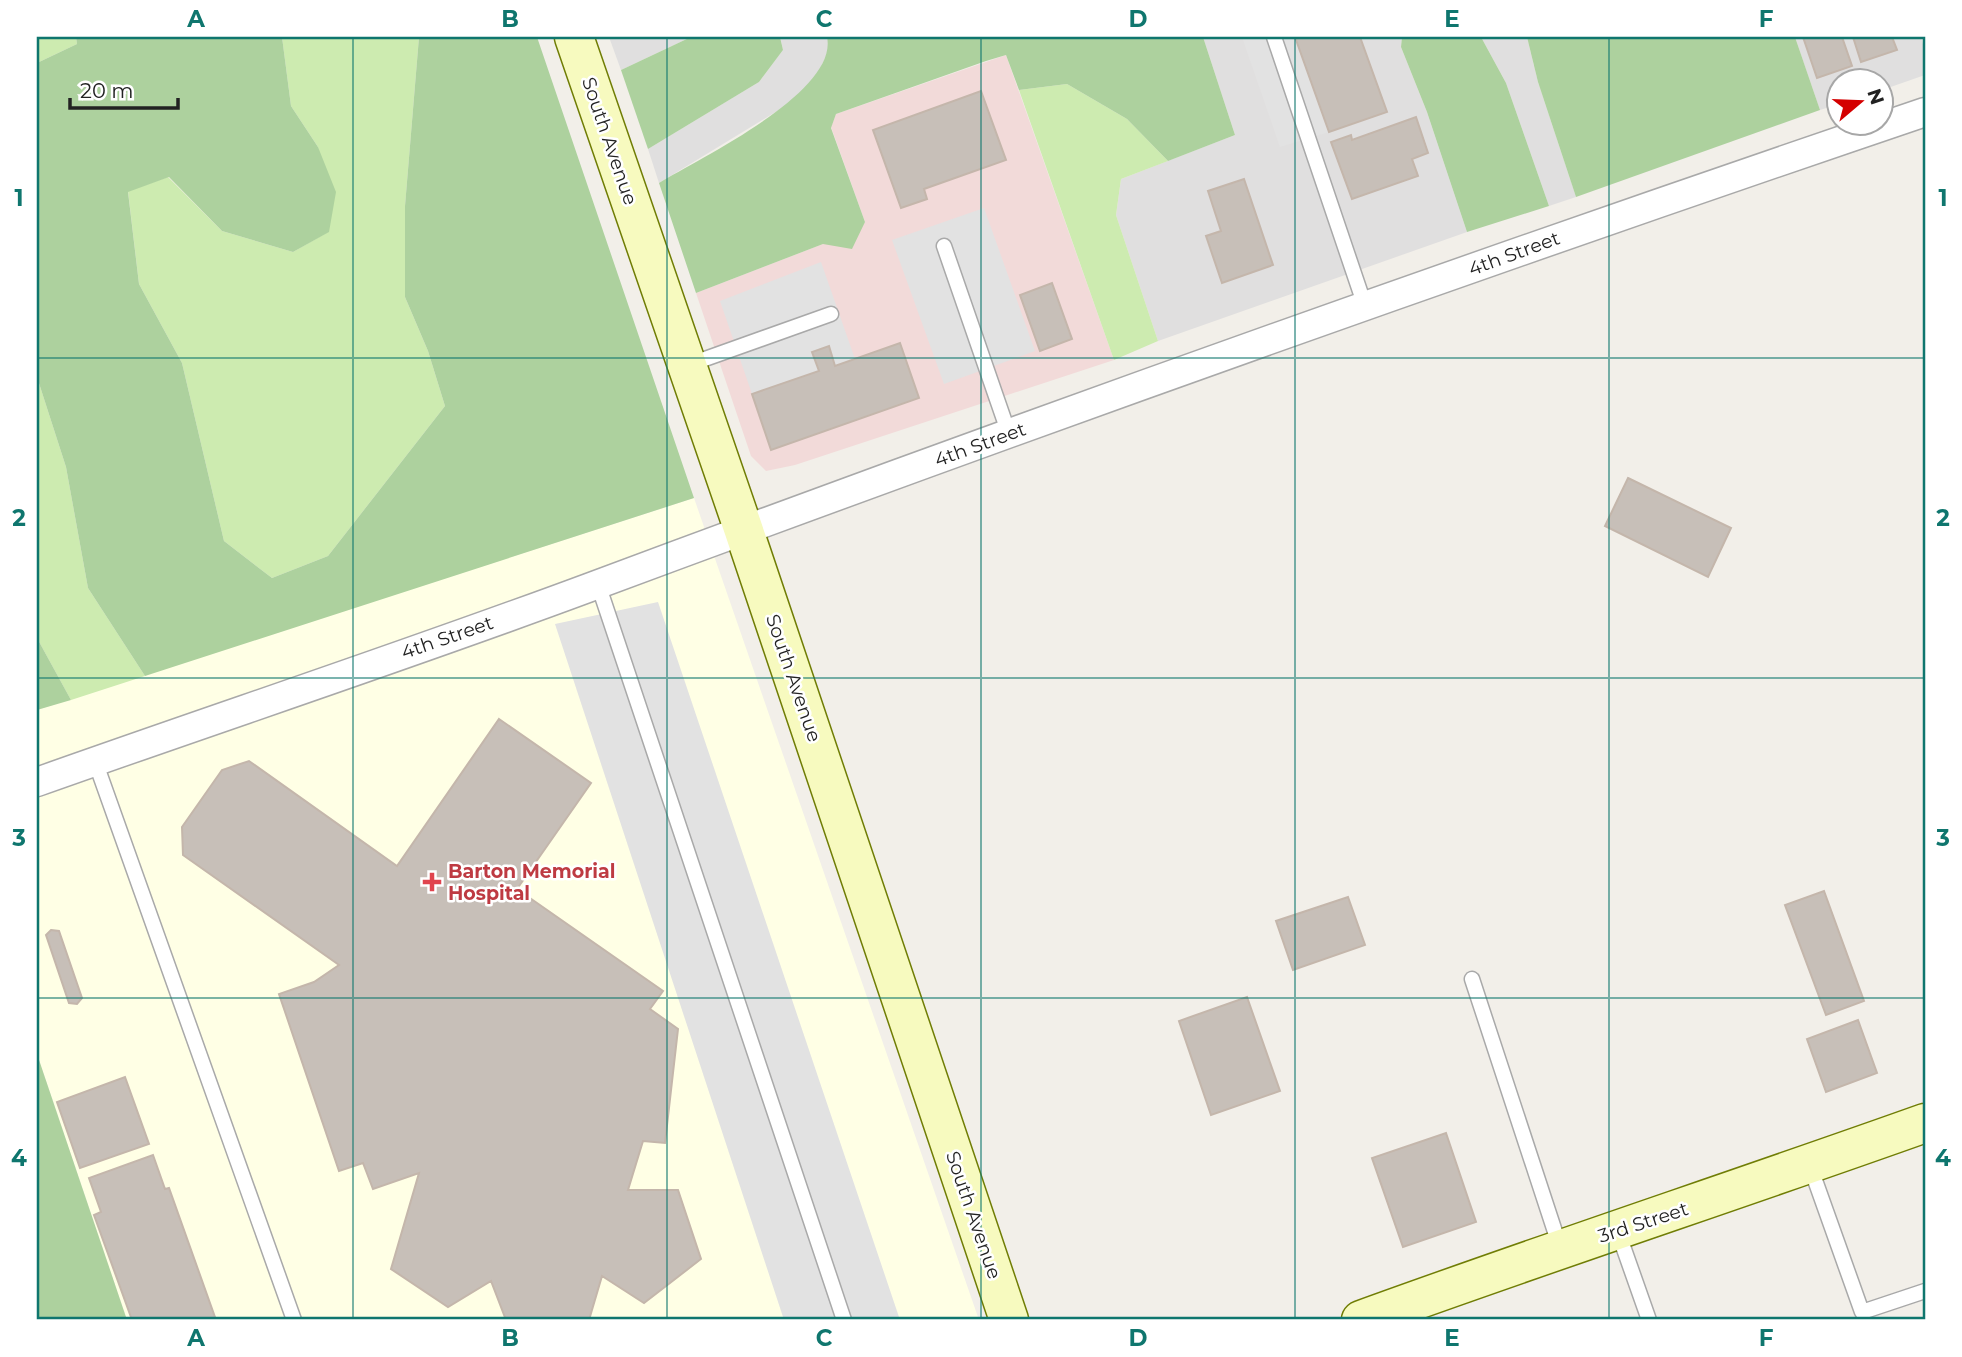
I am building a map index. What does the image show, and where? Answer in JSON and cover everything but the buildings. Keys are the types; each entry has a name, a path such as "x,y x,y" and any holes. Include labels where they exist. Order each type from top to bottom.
{"street":[{"name":"South Avenue","path":"574,37 688,365 1009,1320"},
{"name":"4th Street","path":"37,782 598,584 743,528 1365,306 1925,112"},
{"name":"3rd Street","path":"1361,1320 1560,1248 1618,1232 1925,1123"}],"lane":[{"path":"1274,37 1365,306"},
{"path":"944,246 1009,434"},
{"path":"688,365 831,314"},
{"path":"598,584 844,1320"},
{"path":"95,761 295,1320"},
{"path":"1472,979 1560,1248"},
{"path":"1809,1164 1862,1312 1925,1291"},
{"path":"1618,1232 1648,1320"}],"shaded area":[{"path":"609,37 691,37 621,70"},
{"path":"780,37 827,37 830,47 817,76 792,102 659,183 648,149 759,82 783,50"},
{"path":"1203,37 1402,37 1401,47 1427,112 1467,232 1158,341 1116,215 1121,179 1235,135"},
{"path":"1242,37 1295,37 1329,132 1280,147"},
{"path":"1481,37 1527,37 1538,82 1576,197 1549,206 1506,83"},
{"path":"1795,37 1921,37 1925,52 1925,75 1896,85 1896,66 1826,66 1826,108 1820,110"},
{"path":"1006,55 1114,360 795,465 766,471 751,456 696,293 823,244 865,222 831,127 836,114"},
{"path":"984,208 1035,351 944,384 892,240"},
{"path":"821,262 855,359 835,366 828,347 812,352 819,371 752,394 720,301"},
{"name":"Barton Memorial Hospital","path":"694,498 979,1320 127,1320 37,1054 37,710"},
{"path":"658,602 900,1320 784,1320 555,624"}],"green space":[{"path":"37,37 76,37 77,44 37,63"},
{"path":"76,37 282,37 291,106 318,147 336,192 329,232 293,252 222,231 169,177 128,192 139,284 182,363 224,541 272,578 328,556 445,406 428,351 405,297 405,206 419,37 537,37 694,498 145,676 88,588 66,467 37,377 37,63 77,44"},
{"path":"282,37 419,37 405,206 405,297 428,351 445,406 328,556 272,578 224,541 182,363 139,284 128,191 168,177 222,231 293,252 328,232 318,147 291,106"},
{"path":"691,37 780,37 783,50 759,82 648,149 621,70"},
{"path":"827,37 1203,37 1235,135 1168,161 1127,119 1067,84 1019,90 1006,55 836,114 831,128 865,222 852,249 823,244 696,293 659,183 733,140 790,101 812,80 825,58"},
{"path":"1402,37 1481,37 1506,83 1549,206 1467,232 1427,112 1401,47"},
{"path":"1527,37 1795,37 1820,110 1576,197 1538,82"},
{"path":"1067,84 1127,119 1168,161 1121,179 1116,215 1158,341 1114,360 1019,90"},
{"path":"37,377 66,467 88,588 145,676 71,700 37,638"},
{"path":"37,638 71,700 37,710"},
{"path":"37,1054 127,1320 37,1320"}],"place":[{"name":"Barton Memorial Hospital","path":"432,882"}]}
